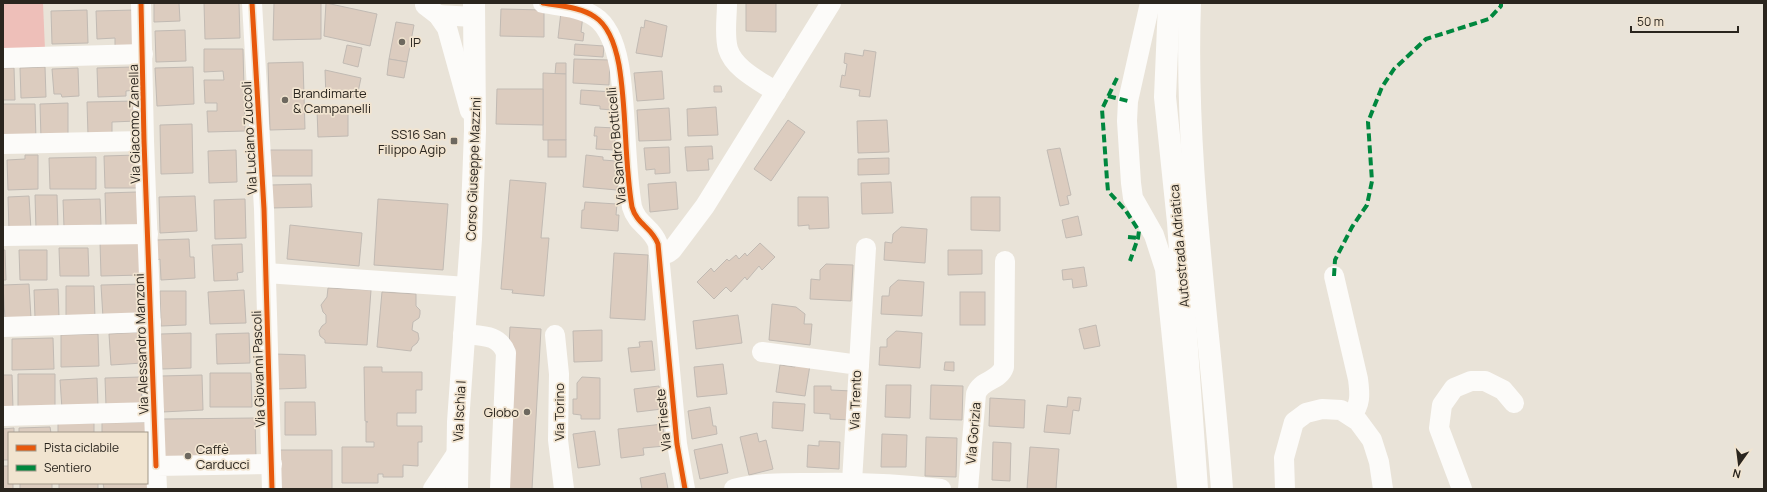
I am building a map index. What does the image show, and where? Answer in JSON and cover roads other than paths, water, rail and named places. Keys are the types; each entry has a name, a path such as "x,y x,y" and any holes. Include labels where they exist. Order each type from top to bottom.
{"main road":[{"name":"Autostrada Adriatica","path":"1169,3 1165,97 1178,222 1197,489"},
{"name":"Autostrada Adriatica","path":"1190,3 1190,104 1192,149 1222,489"},
{"name":"Corso Giuseppe Mazzini","path":"463,334 471,239 475,131 474,10"},
{"name":"Via Ischia I","path":"457,489 457,453 463,334"}],"street":[{"name":"Via Giacomo Zanella","path":"142,3 144,141 148,239"},
{"name":"Via Luciano Zuccoli","path":"252,3 260,123 266,273"},
{"name":"Via Sandro Botticelli","path":"543,3 578,10 596,10 610,38 619,65 629,184 634,213 640,223 652,232 658,244 667,349"},
{"path":"727,3 727,40 730,54 743,69 776,92"},
{"path":"659,255 668,253 672,250 690,226 831,3"},
{"path":"1150,3 1128,102 1127,121 1130,183 1135,203 1154,235 1165,269 1187,489"},
{"path":"428,6 474,10"},
{"path":"428,6 449,35 475,131"},
{"path":"3,58 143,54"},
{"path":"3,144 144,141"},
{"path":"3,236 148,239"},
{"name":"Via Alessandro Manzoni","path":"148,239 157,489"},
{"path":"859,365 866,248"},
{"name":"Via Gorizia","path":"968,489 976,394 980,386 1001,374 1004,367 1005,261"},
{"path":"266,273 467,287"},
{"name":"Via Giovanni Pascoli","path":"266,273 272,489"},
{"path":"1334,276 1358,379 1360,395 1358,404 1351,416"},
{"path":"3,327 150,322"},
{"path":"463,334 486,336 497,340 501,343 506,353 500,489"},
{"name":"Via Torino","path":"555,335 559,374 558,440 564,489"},
{"name":"Via Trieste","path":"667,349 677,444 685,489"},
{"name":"Via Trento","path":"762,352 859,365 852,482"},
{"path":"1462,489 1439,428 1442,405 1454,388 1471,381 1485,381 1503,390 1514,403"},
{"path":"1285,489 1284,458 1294,422 1306,412 1322,409 1341,410 1358,421 1372,440 1379,462 1383,489"},
{"path":"3,416 154,412"},
{"path":"433,489 457,453"},
{"path":"156,466 272,464"},
{"path":"734,489 769,484 852,482 887,486 941,489"}],"place":[{"name":"IP","path":"402,42"},
{"name":"Brandimarte & Campanelli","path":"285,100"},
{"name":"SS16 San Filippo Agip","path":"454,141"},
{"name":"Globo","path":"527,412"},
{"name":"Caffè Carducci","path":"188,456"}]}
